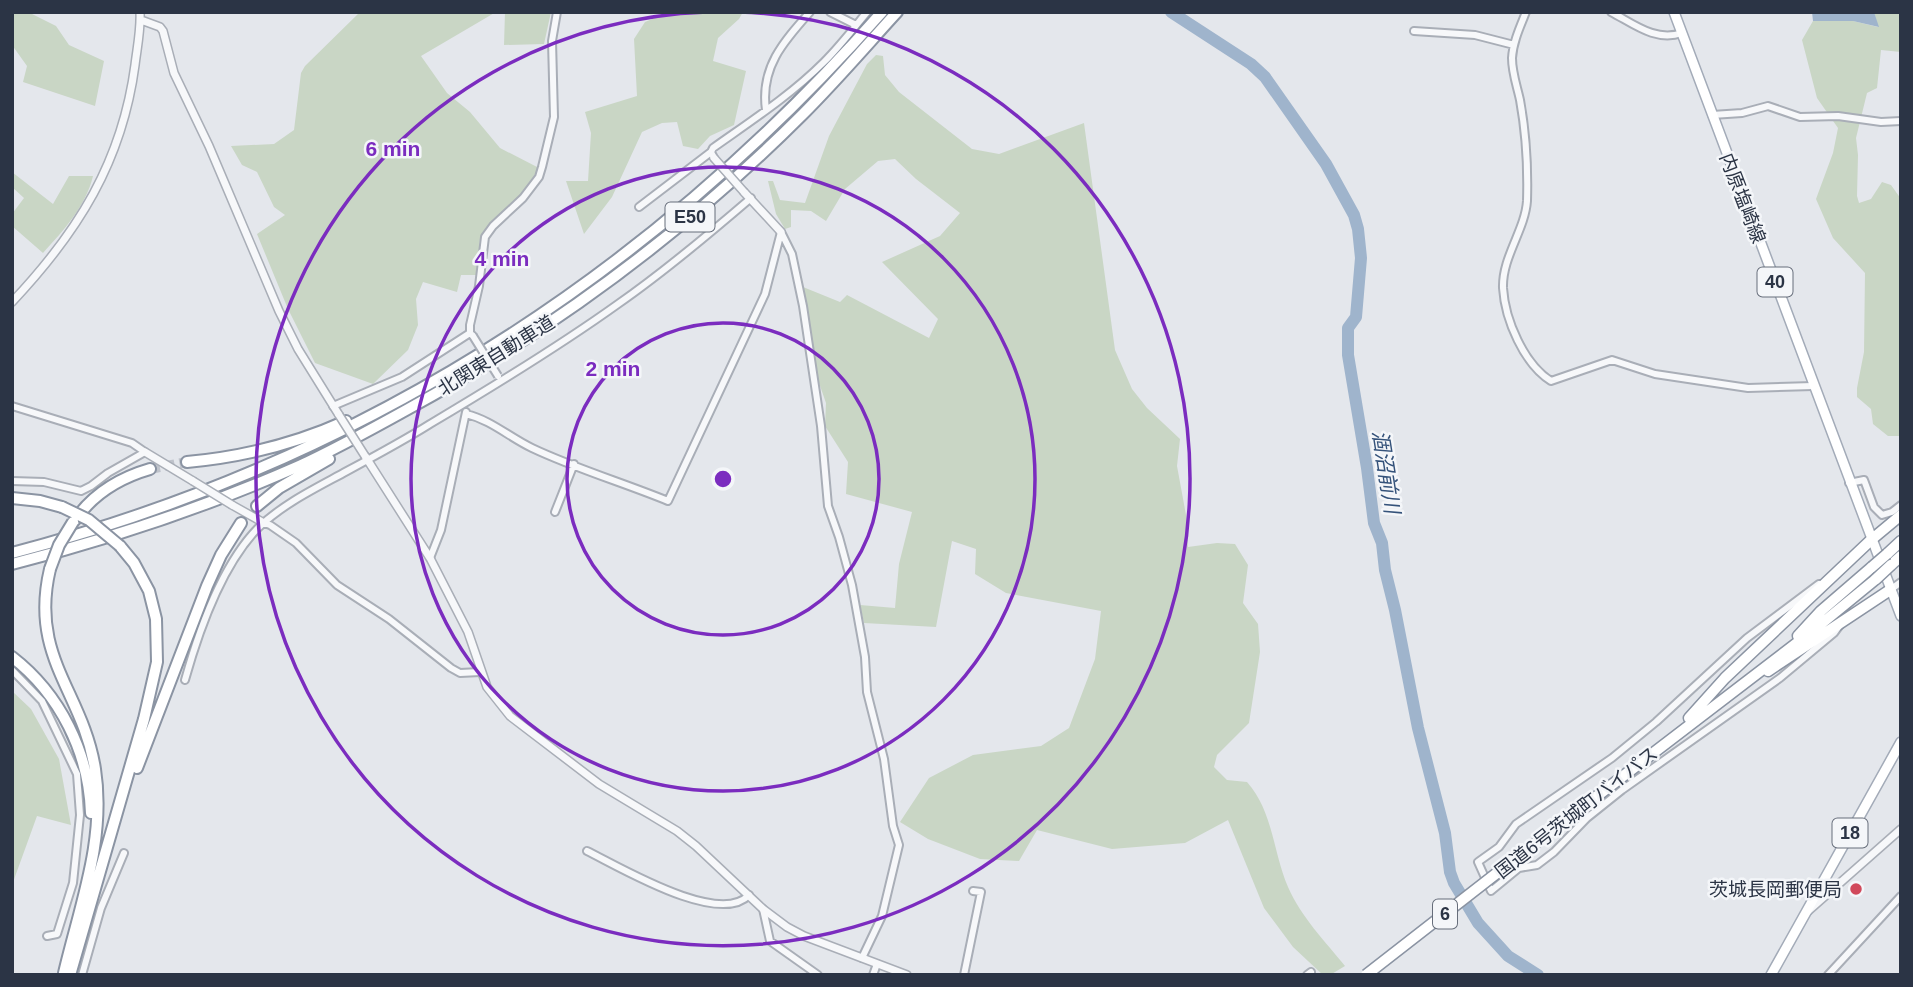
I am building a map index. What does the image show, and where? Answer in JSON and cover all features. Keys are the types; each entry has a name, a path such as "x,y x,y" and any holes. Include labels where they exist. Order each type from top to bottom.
{"highway":[{"name":"北関東自動車道","path":"12,553 133,517 240,477 372,416 472,360 575,292 663,225 744,155 823,77 882,12"},
{"name":"北関東自動車道","path":"12,565 137,528 246,489 335,448 451,385 519,344 669,234 750,165 804,114 897,12"},
{"path":"187,462 247,454 309,436 368,411 472,360"},
{"path":"257,506 279,488 379,431 451,385"},
{"path":"70,975 96,842 96,784 86,737 48,640 45,599 50,569 59,545 82,509 100,493 126,477 150,468"},
{"path":"12,498 62,507 89,520 120,546 134,563 149,591 156,619 158,650 144,719 63,975"},
{"path":"1665,742 1725,678 1901,515"},
{"path":"85,906 186,640 221,555 241,523"},
{"name":"国道6号茨城町バイパス","path":"1785,649 1821,611 1901,541"},
{"name":"国道6号茨城町バイパス","path":"1366,975 1785,649 1810,633 1901,556"},
{"path":"1665,742 1890,590"},
{"path":"12,657 35,678 57,708 74,737 85,769 92,831 85,906"}],"main road":[{"name":"内原塩崎線","path":"1674,12 1871,540"},
{"name":"40","path":"1871,540 1901,616"},
{"name":"18","path":"1771,975 1901,742"}],"street":[{"path":"499,378 472,334 485,237 523,198 542,167 554,117 552,41 557,12"},
{"path":"766,110 764,91 767,73 776,52 810,12"},
{"path":"830,12 856,25"},
{"path":"639,207 712,155 825,61 867,12"},
{"path":"1526,12 1514,45 1513,73 1520,100 1527,159 1527,198 1526,209 1506,265 1503,288 1513,325 1535,367 1551,381 1612,360 1672,378 1748,388 1813,386"},
{"path":"1611,12 1655,36 1670,37 1682,33"},
{"path":"12,302 39,274 67,238 89,205 107,170 131,94 140,16 163,31 174,73 209,146 279,311 298,349 430,558 468,632 491,694 510,716 599,784 677,831 763,909 804,936 907,975"},
{"path":"1414,31 1475,35 1514,45"},
{"path":"1712,115 1742,113 1768,106 1800,117 1838,116 1881,122 1901,121"},
{"path":"712,155 781,232 792,254 800,292 820,415 828,506 852,585 864,648 867,692 884,759 893,826 899,845 882,916 862,958"},
{"path":"185,680 200,633 216,596 239,554 264,523 295,500 466,403 499,378 620,303 751,198"},
{"path":"466,414 503,429 510,437 532,448 668,501 765,294 781,232"},
{"path":"333,406 402,377 472,334"},
{"path":"430,558 441,530 466,414 466,403"},
{"path":"12,406 132,443 296,543 337,585 388,619 451,668 460,673 481,672"},
{"path":"12,481 44,482 80,491 145,452"},
{"path":"555,512 573,464"},
{"path":"1849,483 1864,480 1874,507 1882,515 1901,505"},
{"path":"1836,576 1814,587 1747,638 1656,722 1612,758 1516,824 1499,847 1478,862 1491,891 1519,868 1537,864 1555,852 1587,818 1780,678 1834,633 1843,621"},
{"path":"1890,590 1901,582"},
{"path":"12,670 35,692 49,712 74,766 79,785 80,815 70,897 57,934 47,936"},
{"path":"1804,915 1901,828"},
{"path":"587,851 654,885 700,902 733,903 744,900 748,895"},
{"path":"82,975 101,908 124,853"},
{"path":"1822,883 1833,891"},
{"path":"964,975 981,892 973,891"},
{"path":"1828,975 1901,896"},
{"path":"763,909 770,941 818,975"},
{"path":"873,975 877,964"}],"green space":[{"path":"12,12 28,12 56,26 69,45 104,61 95,106 23,82 27,66 12,45"},
{"path":"360,12 496,12 421,56 447,93 470,112 500,148 539,168 521,197 489,224 480,239 477,275 461,275 457,292 423,282 416,299 418,325 408,350 373,384 315,363 288,309 257,234 285,215 274,207 257,172 242,165 231,146 274,144 294,130 301,73"},
{"path":"505,12 551,12 544,44 504,45"},
{"path":"670,12 743,12 718,38 713,61 746,71 734,125 710,136 698,149 683,146 677,122 662,123 642,132 612,197 584,234 566,181 588,181 591,133 585,112 637,96 634,39 645,22"},
{"path":"1874,12 1898,12 1901,15 1901,52 1881,50 1877,88 1867,93 1856,138 1857,196 1859,203 1871,199 1882,182 1891,185 1901,199 1901,436 1888,436 1873,424 1871,409 1857,397 1864,352 1865,273 1833,238 1816,199 1833,153 1838,128 1817,98 1802,40 1813,21 1853,21 1878,27"},
{"path":"876,55 883,56 885,75 899,92 972,149 999,154 1084,123 1115,350 1132,389 1147,408 1180,439 1177,466 1186,515 1188,547 1217,543 1235,544 1248,565 1243,603 1258,624 1260,652 1249,723 1217,755 1214,767 1227,780 1247,782 1256,793 1293,898 1345,966 1330,975 1323,975 1293,947 1264,908 1228,820 1185,843 1112,849 1037,830 1019,861 980,859 928,839 900,822 929,778 973,755 1041,746 1069,728 1095,659 1101,611 1006,593 975,574 976,549 952,541 936,627 864,623 860,605 895,608 899,564 912,512 846,494 848,462 825,426 826,403 818,380 803,287 840,302 847,295 929,338 938,319 882,262 940,236 960,213 895,159 878,161 845,189 826,221 811,211 791,210 791,227 785,229 776,214 768,181 773,181 780,200 805,203 829,136 867,64"},
{"path":"12,172 53,204 69,176 93,176 79,208 43,253 12,226 12,214 24,198 12,187"},
{"path":"12,691 31,709 59,759 71,825 37,816 12,885"}],"water":[{"path":"1812,12 1874,12 1879,27 1853,21 1813,21"}],"waterway":[{"name":"涸沼前川","path":"1171,12 1251,64 1265,77 1326,164 1354,215 1361,258 1356,317 1348,328 1348,355 1374,523 1382,543 1385,570 1418,728 1445,833 1450,872 1478,923 1508,956 1538,975"}],"tunnel":[{"path":"150,469 187,462"}],"place":[{"name":"茨城長岡郵便局","path":"1856,889"}]}
